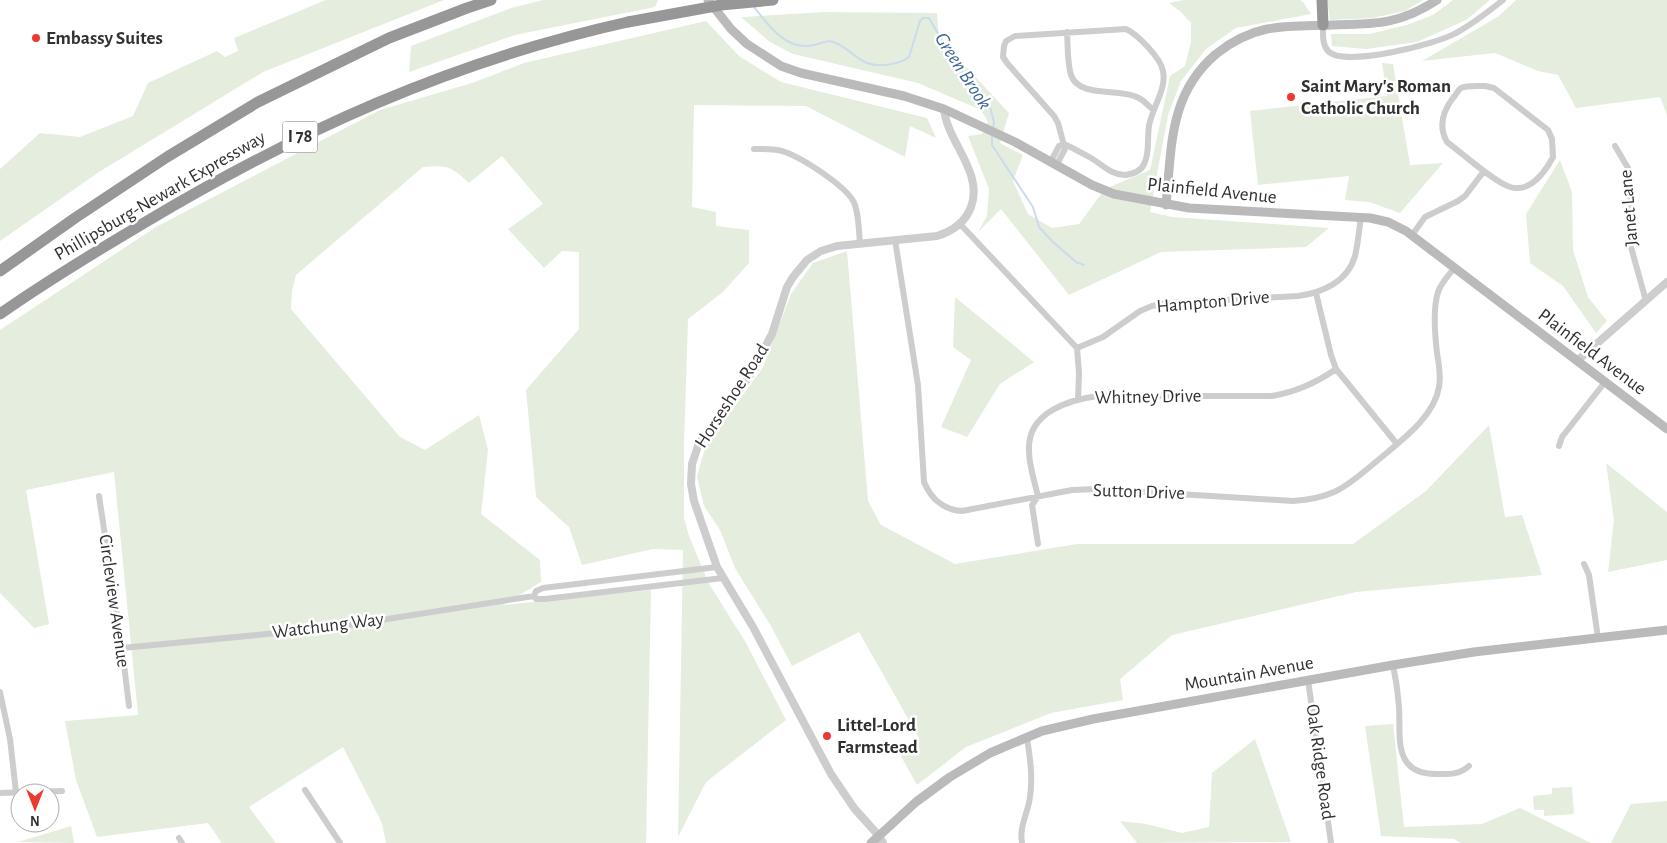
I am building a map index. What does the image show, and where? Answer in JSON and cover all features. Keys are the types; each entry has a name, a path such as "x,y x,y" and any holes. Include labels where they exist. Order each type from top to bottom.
{"highway":[{"name":"Phillipsburg-Newark Expressway","path":"0,271 166,157 258,102 390,38 491,0"},
{"name":"Phillipsburg-Newark Expressway","path":"0,314 75,263 180,201 268,153 382,100 503,55 576,34 628,22 721,5 773,0"},
{"path":"1322,0 1323,25"}],"main road":[{"name":"Plainfield Avenue","path":"708,0 731,29 747,44 781,66 801,74 904,96 944,109 1000,134 1092,186 1114,194 1166,205 1218,211 1360,218 1388,222 1412,235 1667,429"},
{"path":"1166,205 1176,119 1180,103 1201,69 1223,48 1255,32 1267,29 1289,26 1378,24 1397,20 1413,15 1437,0"},
{"name":"Mountain Avenue","path":"871,843 881,839 916,802 950,776 990,753 1042,731 1093,719 1393,665 1474,652 1667,630"}],"street":[{"path":"1323,25 1325,46 1332,55 1349,58 1374,55 1423,46 1448,37 1476,22 1503,0"},
{"path":"1126,29 1133,32 1160,62 1163,68 1164,81 1149,125 1145,161 1143,166 1136,172 1126,175 1117,174 1064,144 1054,116 1012,70 1003,57 1004,46 1010,38 1067,32 1126,29"},
{"path":"1067,32 1070,73 1076,84 1088,90 1135,96 1153,110"},
{"path":"1490,86 1494,88 1548,130 1552,139 1553,157 1532,184 1517,188 1508,187 1484,171 1447,142 1444,132 1443,117 1446,107 1461,88 1490,86"},
{"path":"944,109 947,127 973,182 972,203 969,212 960,224 1076,348 1079,373 1078,400"},
{"path":"1053,164 1059,146 1064,144"},
{"name":"Janet Lane","path":"1614,146 1628,168 1630,180 1629,226 1631,247 1646,301"},
{"path":"754,149 784,152 802,160 844,188 855,205 860,244"},
{"path":"1412,235 1425,218 1465,196 1484,171"},
{"name":"Hampton Drive","path":"1076,348 1103,337 1140,311 1152,306 1167,303 1298,296 1316,293 1330,287 1351,265 1354,258 1360,218"},
{"name":"Horseshoe Road","path":"881,839 854,808 831,774 753,627 717,567 692,493 690,474 697,448 707,431 749,377 756,364 774,329 788,287 800,266 813,255 829,248 937,236 949,232 960,224"},
{"name":"Sutton Drive","path":"895,240 918,384 923,476 929,492 935,499 945,507 962,511 971,511 1072,490 1096,489 1293,501 1313,499 1332,493 1349,484 1410,433 1430,408 1436,397 1440,372 1436,343 1436,305 1442,284 1455,267"},
{"path":"1577,361 1667,282"},
{"path":"1316,293 1336,369 1397,444"},
{"name":"Whitney Drive","path":"1038,497 1029,452 1032,432 1043,416 1063,405 1078,400 1110,396 1272,396 1300,390 1336,369"},
{"path":"1559,446 1562,438 1605,382"},
{"name":"Circleview Avenue","path":"99,496 129,706"},
{"path":"1038,497 1032,505 1038,544"},
{"path":"1584,564 1589,575 1598,638"},
{"name":"Watchung Way","path":"534,596 534,593 543,588 717,567"},
{"name":"Watchung Way","path":"122,648 330,628 534,596 545,599 724,578"},
{"path":"1393,665 1399,709 1399,746 1405,760 1416,770 1432,774 1456,774 1469,766"},
{"name":"Oak Ridge Road","path":"1308,680 1331,843"},
{"path":"0,692 10,739 15,783"},
{"path":"1022,843 1022,827 1030,799 1032,778 1027,738"},
{"path":"305,790 340,843"}],"green space":[{"path":"326,0 444,0 263,72 99,172 0,241 0,169 40,133 80,137 133,116 148,83 217,51 225,57 238,51 234,38"},
{"path":"543,0 658,0 655,7 515,35 409,72 411,46 511,8"},
{"path":"1184,0 1300,0 1311,14 1236,28 1206,49 1181,81 1168,115 1150,212 1172,217 1329,228 1306,247 1161,252 1069,295 1001,209 978,232 987,216 989,189 968,136 982,134 988,122 981,110 918,83 793,54 770,42 741,17 826,12 937,13 939,38 1009,113 1000,143 1023,155 1013,181 1028,214 1052,228 1079,224 1105,189 1150,170 1170,76 1185,66 1191,42 1191,23 1169,3"},
{"path":"1327,0 1423,0 1405,11 1373,18 1330,20"},
{"path":"1453,0 1490,0 1466,20 1417,42 1366,49 1332,46 1331,34 1369,34 1407,25 1433,15"},
{"path":"1516,0 1667,0 1667,115 1660,97 1576,108 1558,75 1538,71 1495,53 1422,61 1499,16"},
{"path":"706,21 739,56 781,82 927,118 936,138 910,126 905,157 806,106 694,105 692,207 716,212 716,226 749,230 749,263 723,292 688,319 684,518 689,536 708,582 746,643 786,720 706,782 678,837 683,550 653,549 582,565 569,527 536,497 526,390 579,329 579,252 562,251 544,268 508,229 543,204 502,156 469,183 458,173 448,168 438,166 423,167 296,275 292,291 291,309 400,437 425,450 479,415 488,450 481,514 540,560 541,582 503,605 651,590 646,843 386,843 382,823 343,747 249,807 276,843 222,843 208,823 97,837 76,780 65,721 138,715 114,472 26,490 49,624 34,628 0,593 0,330 156,227 380,110 472,83 524,63"},
{"path":"1382,63 1393,64 1410,165 1443,163 1400,213 1369,202 1345,200 1349,176 1258,185 1250,111 1387,96"},
{"path":"1560,160 1572,192 1573,250 1588,297 1607,321 1596,333 1563,286 1530,263 1526,214"},
{"path":"847,251 868,501 881,525 955,564 1077,544 1353,544 1426,491 1489,425 1505,517 1522,515 1542,575 1356,592 1172,635 1120,679 1123,700 1051,713 966,747 917,785 898,751 919,738 859,632 792,666 772,628 735,568 720,530 704,506 697,477 705,448 763,367 791,294 813,263"},
{"path":"955,297 1034,362 1000,384 967,437 941,427 971,360 953,347"},
{"path":"1606,463 1667,512 1667,560 1608,572 1614,520"},
{"path":"1393,724 1404,827 1482,824 1520,808 1591,843 1461,843 1454,839 1381,836 1365,726"},
{"path":"1255,739 1291,842 1137,843 1120,821 1146,824 1182,833 1209,827 1212,773"},
{"path":"1572,787 1574,814 1544,816 1544,810 1534,810 1533,796 1552,794 1552,788"},
{"path":"1667,801 1667,843 1611,843 1631,804"},
{"path":"71,826 74,843 18,842 48,833 60,833 60,829"}],"waterway":[{"name":"Green Brook","path":"754,7 772,29 795,45 804,46 828,41 833,42 844,47 865,62 875,65 893,64 909,57 920,21 923,18 929,18 954,61 990,107 994,122 993,128"},
{"name":"Green Brook","path":"992,135 992,145 1033,207 1039,227 1076,262 1084,265"}],"place":[{"name":"Embassy Suites","path":"36,38"},
{"name":"Saint Mary's Roman Catholic Church","path":"1291,97"},
{"name":"Littel-Lord Farmstead","path":"827,736"}]}
